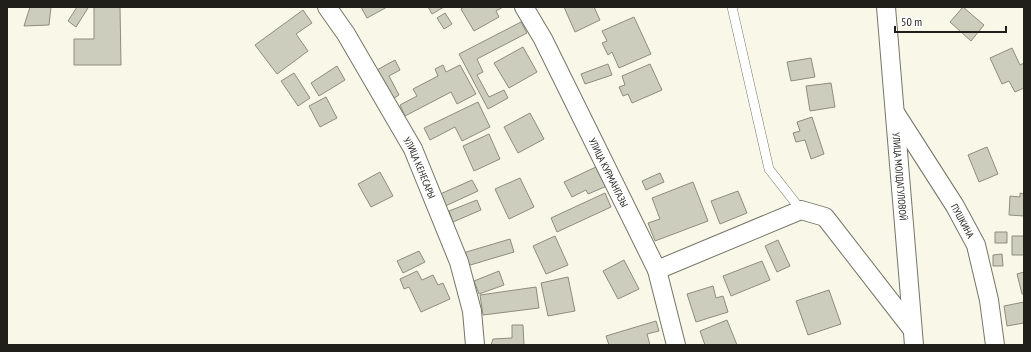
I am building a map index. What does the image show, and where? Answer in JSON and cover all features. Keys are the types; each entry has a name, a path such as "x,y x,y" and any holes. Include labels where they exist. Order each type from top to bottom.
{"street":[{"name":"УЛИЦА КЕНЕСАРЫ","path":"327,7 346,34 413,149 459,262 472,312 475,345"},
{"name":"УЛИЦА КУРМАНГАЗЫ","path":"524,7 543,39 657,270 676,345"},
{"name":"УЛИЦА МОЛДАГУЛОВОЙ","path":"886,7 913,337"},
{"name":"ПУШКИНА","path":"895,112 955,206 976,245 989,300 995,345"},
{"path":"657,270 802,210 825,217 913,337"}],"lane":[{"path":"732,7 769,169 802,210"}],"building":[{"path":"30,7 51,7 49,25 24,26"},
{"path":"77,7 88,8 76,27 68,21"},
{"path":"94,7 120,7 121,65 74,65 74,39 94,39"},
{"path":"361,7 387,7 367,18"},
{"path":"428,7 444,7 432,14"},
{"path":"464,7 503,7 496,11 499,17 474,31 461,9"},
{"path":"564,7 594,7 600,20 575,32"},
{"path":"963,7 984,25 971,41 950,22"},
{"path":"303,10 312,23 296,34 308,51 277,74 255,45"},
{"path":"445,13 452,24 444,29 437,18"},
{"path":"634,17 651,54 619,68 612,52 608,55 602,43 607,41 602,31"},
{"path":"521,22 527,33 477,59 483,72 477,75 489,97 504,90 508,98 488,109 459,54"},
{"path":"523,47 537,72 509,88 494,63"},
{"path":"1012,48 1020,65 1024,63 1024,88 1015,92 1009,81 1002,84 990,58"},
{"path":"811,58 815,77 791,81 787,62"},
{"path":"395,60 400,70 389,76 399,95 391,100 375,71"},
{"path":"608,64 612,75 585,84 581,74"},
{"path":"650,64 662,90 632,103 628,94 623,96 619,87 625,85 622,76"},
{"path":"443,65 446,72 460,65 476,94 457,104 451,92 405,116 400,105 417,96 413,89 438,76 435,69"},
{"path":"337,66 345,80 319,96 311,83"},
{"path":"294,73 310,98 298,106 281,81"},
{"path":"831,83 835,107 810,111 806,86"},
{"path":"326,97 337,118 320,127 309,106"},
{"path":"478,102 490,127 462,141 455,127 430,140 424,128"},
{"path":"530,113 544,139 518,153 504,127"},
{"path":"812,117 824,154 811,159 805,140 796,142 793,133 800,131 797,122"},
{"path":"489,134 500,159 474,171 463,146"},
{"path":"987,147 998,174 979,182 968,155"},
{"path":"598,166 607,186 588,194 586,190 572,197 564,182"},
{"path":"380,172 393,196 371,207 358,184"},
{"path":"660,173 664,182 646,190 642,181"},
{"path":"520,178 534,207 509,219 495,189"},
{"path":"472,180 478,191 443,207 438,195"},
{"path":"693,182 708,221 655,241 648,223 660,219 652,198"},
{"path":"738,191 747,213 720,224 711,201"},
{"path":"605,193 611,207 557,232 551,218"},
{"path":"1020,193 1024,194 1024,216 1009,215 1010,196 1020,197"},
{"path":"477,200 481,210 453,222 449,211"},
{"path":"995,232 1007,232 1007,243 995,243"},
{"path":"555,236 568,265 546,274 533,246"},
{"path":"1012,236 1024,236 1024,255 1012,255"},
{"path":"510,239 514,252 467,266 463,253"},
{"path":"778,240 790,266 777,272 765,246"},
{"path":"419,251 425,262 403,273 397,261"},
{"path":"1002,254 1003,266 993,266 993,255"},
{"path":"624,260 639,289 618,299 603,271"},
{"path":"762,261 770,280 731,296 723,276"},
{"path":"417,271 422,280 433,275 438,285 443,283 450,299 421,312 409,287 404,289 400,279"},
{"path":"499,271 504,285 479,294 474,281"},
{"path":"1024,272 1024,294 1022,294 1017,274"},
{"path":"568,277 575,311 548,316 541,283"},
{"path":"713,286 716,298 723,296 728,312 696,322 687,294"},
{"path":"536,287 539,308 483,315 480,295"},
{"path":"829,290 841,324 808,335 796,301"},
{"path":"1024,302 1024,323 1007,326 1004,306"},
{"path":"727,320 737,345 705,345 700,331"},
{"path":"656,321 659,331 647,334 650,345 609,345 606,336"},
{"path":"512,325 523,325 524,345 491,345 493,339 512,338"}]}
